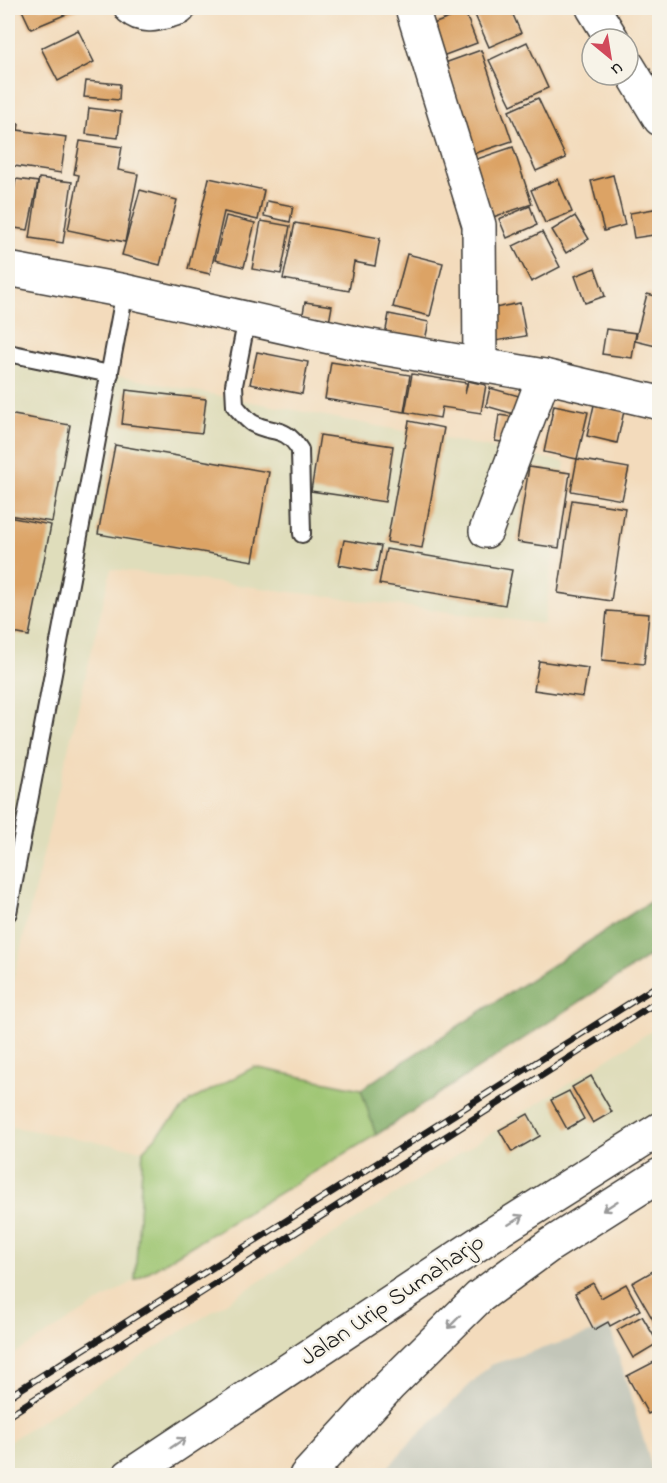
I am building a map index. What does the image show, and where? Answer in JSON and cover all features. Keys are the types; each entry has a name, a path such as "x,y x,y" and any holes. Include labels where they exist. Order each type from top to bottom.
{"main road":[{"path":"131,8 138,14 149,16 179,8"},
{"path":"411,8 479,225 480,365"},
{"path":"594,8 605,27"},
{"path":"640,86 660,119"},
{"path":"8,269 125,291 365,345 544,376 660,403"},
{"path":"486,531 544,376"},
{"name":"Jalan Urip Sumaharjo","path":"129,1476 483,1241 660,1130"},
{"name":"Jalan Urip Sumaharjo","path":"306,1476 389,1386 479,1298 550,1245 660,1175"}],"lane":[{"path":"8,913 125,291"},
{"path":"247,318 234,385 235,406 253,423 285,432 300,450 302,534"},
{"path":"8,353 110,374"}],"shaded area":[{"path":"8,355 565,462 544,624 111,569 8,1002"},
{"path":"659,1026 659,1129 119,1475 8,1476 8,1442"},
{"path":"8,1126 143,1150 135,1280 8,1358"},
{"path":"610,1327 654,1475 381,1475 406,1447 490,1365"}],"green space":[{"path":"659,896 659,950 376,1135 361,1089"},
{"path":"254,1067 361,1089 376,1135 135,1280 143,1150 190,1101"}],"building":[{"path":"21,8 81,8 31,29"},
{"path":"472,8 510,8 521,33 489,47"},
{"path":"465,12 477,43 437,58 425,27"},
{"path":"78,30 94,62 58,81 41,48"},
{"path":"527,42 548,88 511,105 489,60"},
{"path":"481,50 512,141 473,154 442,64"},
{"path":"86,81 120,84 119,100 84,97"},
{"path":"538,98 566,158 536,171 509,111"},
{"path":"89,108 121,112 118,138 86,134"},
{"path":"8,122 19,124 18,130 66,137 61,173 8,165"},
{"path":"80,141 122,147 118,170 138,174 125,242 68,230 79,175 74,174"},
{"path":"513,147 532,204 493,217 474,160"},
{"path":"8,172 13,173 9,204 8,204"},
{"path":"613,175 625,225 604,231 591,181"},
{"path":"39,178 72,182 63,243 30,238"},
{"path":"209,178 264,190 258,220 224,212 210,274 188,269"},
{"path":"16,179 38,182 28,230 8,227"},
{"path":"558,179 572,212 545,223 531,190"},
{"path":"140,190 177,200 160,265 122,255"},
{"path":"267,201 293,206 290,222 264,216"},
{"path":"530,206 537,225 507,238 499,219"},
{"path":"660,208 660,234 634,238 630,213"},
{"path":"226,216 255,223 244,267 215,260"},
{"path":"575,216 589,239 566,253 552,230"},
{"path":"261,221 290,226 281,274 252,269"},
{"path":"295,223 380,238 375,266 354,262 349,291 283,279"},
{"path":"542,232 560,267 531,282 513,246"},
{"path":"407,254 443,263 430,316 393,307"},
{"path":"595,268 605,296 585,303 575,276"},
{"path":"647,294 660,297 660,347 635,341"},
{"path":"305,302 332,306 329,323 302,319"},
{"path":"520,303 526,336 495,341 490,309"},
{"path":"389,314 429,322 423,349 384,340"},
{"path":"606,329 636,333 632,358 602,354"},
{"path":"257,352 308,362 302,394 250,384"},
{"path":"331,362 410,375 404,412 325,399"},
{"path":"412,374 467,383 465,394 468,381 486,385 481,413 442,407 440,418 405,412"},
{"path":"490,388 519,396 514,414 486,406"},
{"path":"126,390 206,399 202,433 122,424"},
{"path":"554,405 588,412 577,459 544,452"},
{"path":"594,405 624,411 617,443 587,436"},
{"path":"8,414 70,425 52,522 8,515"},
{"path":"499,415 519,418 515,444 495,441"},
{"path":"409,421 444,428 422,548 387,542"},
{"path":"320,435 393,446 385,502 311,491"},
{"path":"115,445 269,472 253,561 98,534"},
{"path":"577,459 629,468 622,500 571,491"},
{"path":"529,467 570,473 559,548 517,542"},
{"path":"572,500 625,508 611,601 558,593"},
{"path":"8,517 51,525 29,636 8,632"},
{"path":"344,540 381,546 376,572 339,565"},
{"path":"386,549 512,570 505,605 379,584"},
{"path":"607,611 649,614 644,664 602,660"},
{"path":"539,661 588,668 583,697 534,690"},
{"path":"591,1076 612,1112 593,1123 572,1087"},
{"path":"569,1091 584,1119 567,1129 551,1100"},
{"path":"528,1114 540,1136 512,1152 499,1130"},
{"path":"660,1267 660,1332 632,1283"},
{"path":"593,1283 601,1298 626,1284 640,1310 610,1326 608,1322 594,1330 575,1293"},
{"path":"642,1316 658,1343 633,1358 617,1330"},
{"path":"660,1359 660,1408 648,1414 627,1376"}],"waterway":[{"path":"653,8 660,18"}],"railway":[{"path":"8,1397 660,984"},
{"path":"8,1416 660,1000"}]}
